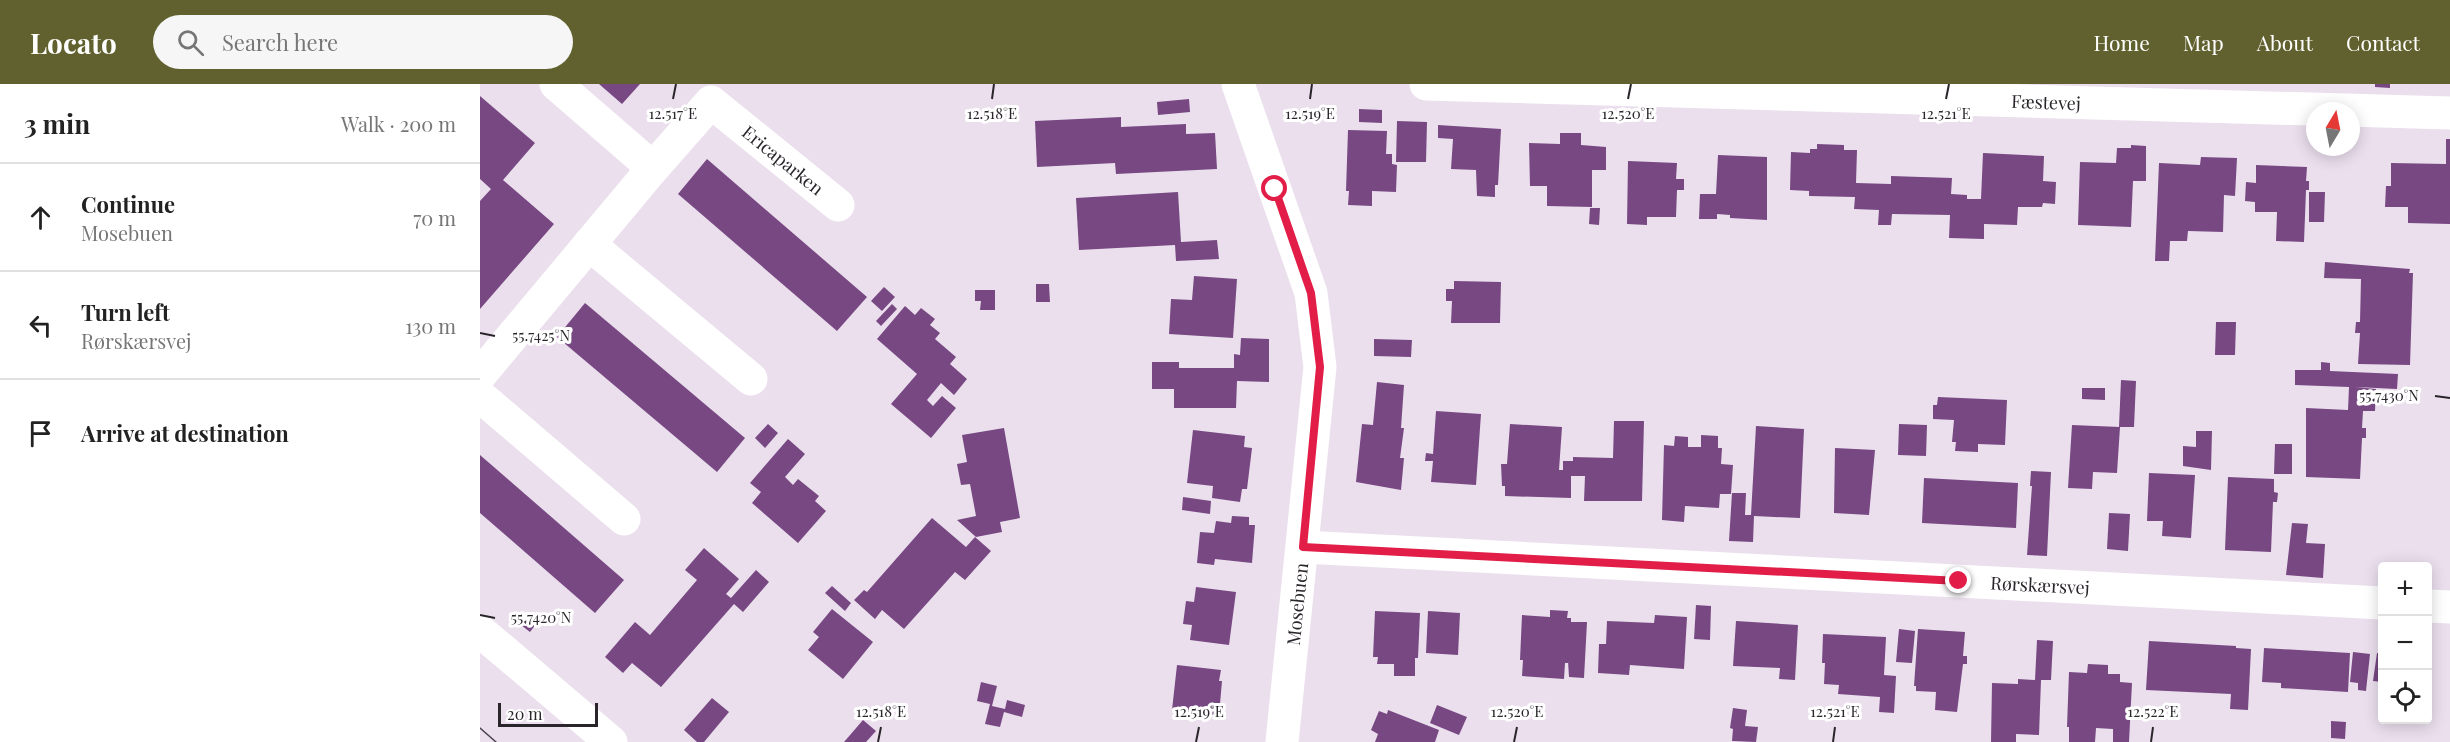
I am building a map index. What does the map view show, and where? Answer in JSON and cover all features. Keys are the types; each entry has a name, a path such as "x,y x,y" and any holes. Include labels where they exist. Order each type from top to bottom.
{"street":[{"path":"556,84 653,168"},
{"name":"Mosebuen","path":"1238,84 1311,293 1320,367 1282,742"},
{"name":"Fæstevej","path":"1426,84 2450,113"},
{"name":"Ericaparken","path":"480,375 711,102 838,206"},
{"path":"589,244 751,380"},
{"path":"480,396 624,519"},
{"name":"Rørskærsvej","path":"1303,547 2378,603"},
{"path":"2432,606 2450,607"},
{"path":"480,631 611,742"}],"building":[{"path":"599,84 640,84 622,104"},
{"path":"2375,84 2390,84 2390,88 2375,87"},
{"path":"480,96 535,143 503,180 554,224 480,309 480,201 491,189 480,179"},
{"path":"1189,99 1190,112 1158,115 1157,102"},
{"path":"1359,109 1382,110 1382,123 1359,122"},
{"path":"1121,117 1121,127 1186,124 1186,134 1215,133 1217,169 1116,174 1115,163 1037,167 1035,121"},
{"path":"1397,121 1427,122 1426,162 1396,162"},
{"path":"1438,125 1501,129 1498,185 1495,185 1495,197 1477,196 1476,170 1451,169 1453,139 1438,138"},
{"path":"1348,130 1387,131 1386,154 1392,154 1392,164 1397,165 1396,192 1372,191 1372,206 1348,205 1349,191 1346,191"},
{"path":"1560,133 1581,133 1581,145 1606,147 1606,170 1592,170 1592,207 1547,206 1547,186 1530,186 1529,143 1560,144"},
{"path":"2446,139 2450,139 2450,224 2408,223 2408,207 2385,207 2386,186 2391,186 2391,163 2446,164"},
{"path":"1817,144 1844,145 1844,150 1857,150 1856,183 1891,184 1891,176 1952,178 1951,194 1967,195 1967,199 1981,199 1983,153 2044,156 2043,181 2056,182 2055,204 2043,203 2042,207 2018,207 2017,225 1984,224 1984,239 1949,238 1950,215 1892,214 1891,225 1878,225 1879,210 1854,209 1855,197 1809,196 1809,191 1790,190 1791,152 1810,153 1810,149 1817,149"},
{"path":"2131,145 2146,146 2146,181 2133,181 2131,227 2078,225 2080,162 2116,163 2117,148 2131,148"},
{"path":"1718,155 1767,157 1767,220 1730,218 1730,215 1717,214 1717,219 1699,219 1700,194 1716,194"},
{"path":"2201,157 2237,158 2235,196 2224,195 2223,232 2188,231 2187,241 2170,241 2169,261 2155,261 2159,163 2200,165"},
{"path":"707,159 867,297 837,331 678,194"},
{"path":"1628,161 1677,163 1676,179 1684,179 1684,190 1677,190 1676,217 1647,217 1647,225 1627,224"},
{"path":"2256,165 2307,167 2306,181 2309,181 2309,190 2306,190 2304,242 2276,241 2277,212 2255,212 2255,202 2245,201 2246,182 2256,183"},
{"path":"1178,192 1181,242 1217,240 1219,259 1176,261 1175,245 1079,250 1076,198"},
{"path":"2309,192 2325,192 2324,222 2309,222"},
{"path":"1590,208 1600,208 1599,225 1589,224"},
{"path":"2325,262 2410,269 2409,273 2413,273 2410,365 2358,364 2360,333 2355,333 2356,322 2360,322 2361,279 2324,278"},
{"path":"1194,276 1237,279 1233,338 1169,334 1171,299 1192,300"},
{"path":"1454,281 1501,282 1500,323 1451,323 1452,301 1446,301 1446,289 1454,289"},
{"path":"1036,284 1049,284 1050,302 1036,302"},
{"path":"884,287 895,297 882,311 871,301"},
{"path":"975,290 995,290 995,310 980,310 981,301 975,301"},
{"path":"585,303 745,438 717,472 557,337"},
{"path":"892,304 897,309 881,326 876,321"},
{"path":"905,306 915,315 921,308 935,319 930,325 940,333 935,339 956,357 950,364 967,379 954,395 941,383 927,400 933,406 942,396 956,408 931,438 891,404 917,374 877,339"},
{"path":"2216,322 2236,322 2235,355 2215,355"},
{"path":"1241,338 1269,339 1269,382 1237,381 1236,408 1174,408 1174,389 1152,389 1152,362 1179,362 1179,368 1234,368 1234,354 1240,355"},
{"path":"1374,339 1412,340 1411,357 1374,356"},
{"path":"2321,362 2330,363 2330,371 2398,374 2397,389 2355,387 2376,389 2375,411 2363,411 2362,428 2366,428 2366,438 2362,438 2360,479 2306,477 2306,408 2348,410 2349,387 2295,385 2295,370 2321,370"},
{"path":"2121,380 2136,381 2134,427 2119,427"},
{"path":"1377,382 1404,385 1401,428 1404,428 1400,458 1404,458 1401,490 1356,482 1362,424 1373,425"},
{"path":"2082,388 2105,388 2105,400 2082,399"},
{"path":"1938,397 2007,400 2005,445 1978,444 1978,452 1955,451 1956,442 1952,442 1954,420 1933,419 1933,405 1937,405"},
{"path":"1436,411 1481,414 1476,485 1431,482 1433,461 1425,461 1426,453 1433,454"},
{"path":"1614,421 1644,421 1642,501 1584,501 1585,476 1571,476 1571,498 1505,496 1501,464 1507,464 1510,424 1562,427 1559,470 1563,470 1563,461 1573,461 1573,457 1613,458"},
{"path":"768,424 778,433 765,448 755,438"},
{"path":"1899,424 1927,425 1926,456 1898,455"},
{"path":"2072,425 2120,427 2117,473 2093,472 2092,489 2068,488"},
{"path":"1756,426 1804,429 1800,518 1754,516 1753,542 1729,541 1732,493 1746,493 1745,515 1751,515"},
{"path":"1004,428 1020,518 1000,522 1002,532 976,537 957,520 976,516 970,484 961,485 957,464 967,462 962,435"},
{"path":"1193,430 1245,436 1244,447 1252,448 1247,489 1242,489 1240,502 1212,498 1213,486 1187,483"},
{"path":"2196,431 2212,431 2211,470 2183,466 2183,446 2196,447"},
{"path":"1701,435 1718,436 1718,448 1722,448 1721,464 1733,465 1731,494 1720,494 1719,508 1685,506 1684,522 1662,520 1664,445 1674,446 1675,436 1688,437 1688,447 1701,447"},
{"path":"788,439 805,454 785,477 793,485 798,479 819,496 815,501 826,511 798,543 752,503 761,492 750,483"},
{"path":"2275,444 2292,444 2292,474 2274,474"},
{"path":"1835,448 1875,450 1869,515 1834,513"},
{"path":"480,455 624,580 595,613 480,513"},
{"path":"2031,471 2051,472 2047,556 2027,555"},
{"path":"2149,473 2195,475 2191,538 2162,536 2163,521 2147,521"},
{"path":"2228,477 2274,479 2274,492 2278,493 2277,502 2273,502 2271,552 2225,550"},
{"path":"1924,478 2018,483 2016,528 1922,523"},
{"path":"1183,497 1211,501 1210,514 1182,510"},
{"path":"2109,513 2130,514 2128,551 2107,549"},
{"path":"1232,516 1249,517 1249,525 1255,525 1252,563 1215,559 1214,565 1197,563 1200,532 1214,533 1216,521 1231,523"},
{"path":"932,518 966,547 975,537 991,551 965,580 955,572 904,629 882,610 875,619 854,600 864,590 867,592"},
{"path":"2292,523 2308,524 2306,543 2325,544 2323,578 2286,575"},
{"path":"704,548 739,579 726,594 731,598 756,570 769,582 743,612 734,604 661,687 632,663 623,673 605,657 635,622 650,635 697,580 685,570"},
{"path":"832,586 851,603 845,611 825,593"},
{"path":"1196,587 1236,592 1229,645 1190,640 1192,625 1183,624 1186,601 1194,602"},
{"path":"1696,605 1711,606 1710,640 1694,639"},
{"path":"832,609 873,642 843,679 808,650 819,637 813,632"},
{"path":"1550,610 1568,611 1567,618 1571,618 1571,622 1587,622 1584,678 1569,677 1568,661 1565,663 1564,679 1522,676 1523,660 1520,660 1522,615 1550,617"},
{"path":"1375,611 1420,613 1415,676 1394,676 1394,664 1377,664 1378,657 1373,657"},
{"path":"1428,611 1460,613 1458,655 1426,653"},
{"path":"530,613 539,620 530,632 521,625"},
{"path":"1655,615 1687,617 1684,669 1630,665 1629,675 1598,673 1599,644 1606,644 1607,621 1654,623"},
{"path":"1736,621 1798,625 1795,680 1779,679 1780,668 1733,666"},
{"path":"1899,629 1915,631 1912,663 1896,662"},
{"path":"1918,629 1965,632 1963,656 1967,656 1967,664 1963,664 1957,712 1935,710 1936,692 1916,691 1916,686 1914,686"},
{"path":"1823,634 1886,637 1884,675 1896,676 1894,713 1879,712 1880,697 1838,694 1839,685 1824,684"},
{"path":"2037,640 2053,641 2051,680 2041,680 2039,735 2016,734 2016,742 1991,742 1992,683 2018,684 2018,679 2035,680"},
{"path":"2149,641 2236,646 2236,648 2251,649 2248,710 2230,709 2231,694 2146,690"},
{"path":"2264,648 2350,653 2348,692 2281,688 2281,683 2262,682"},
{"path":"2353,652 2370,654 2366,691 2358,690 2358,683 2350,682"},
{"path":"2377,653 2378,653 2378,682 2373,681"},
{"path":"2088,664 2108,665 2108,674 2120,674 2120,682 2132,683 2129,742 2113,742 2113,729 2096,728 2095,742 2069,742 2069,727 2067,727 2069,672 2087,673"},
{"path":"1177,665 1221,670 1220,704 1216,704 1215,715 1172,710"},
{"path":"981,682 997,686 992,706 1005,709 1007,700 1025,705 1022,717 1004,712 1000,727 985,724 990,704 977,701"},
{"path":"712,698 729,712 704,742 697,742 684,730"},
{"path":"1437,705 1467,717 1459,735 1430,723"},
{"path":"1733,708 1747,710 1745,726 1758,727 1756,742 1732,741 1733,729 1730,728"},
{"path":"1388,710 1439,730 1435,742 1375,742 1378,734 1371,730 1379,711 1387,714"},
{"path":"863,720 876,731 866,742 844,742"},
{"path":"2331,721 2346,722 2345,739 2331,738"}],"tram line":[{"path":"480,728 496,742"}],"route":[{"path":"1275,189 1311,293 1320,367 1303,547 1959,581"}]}
